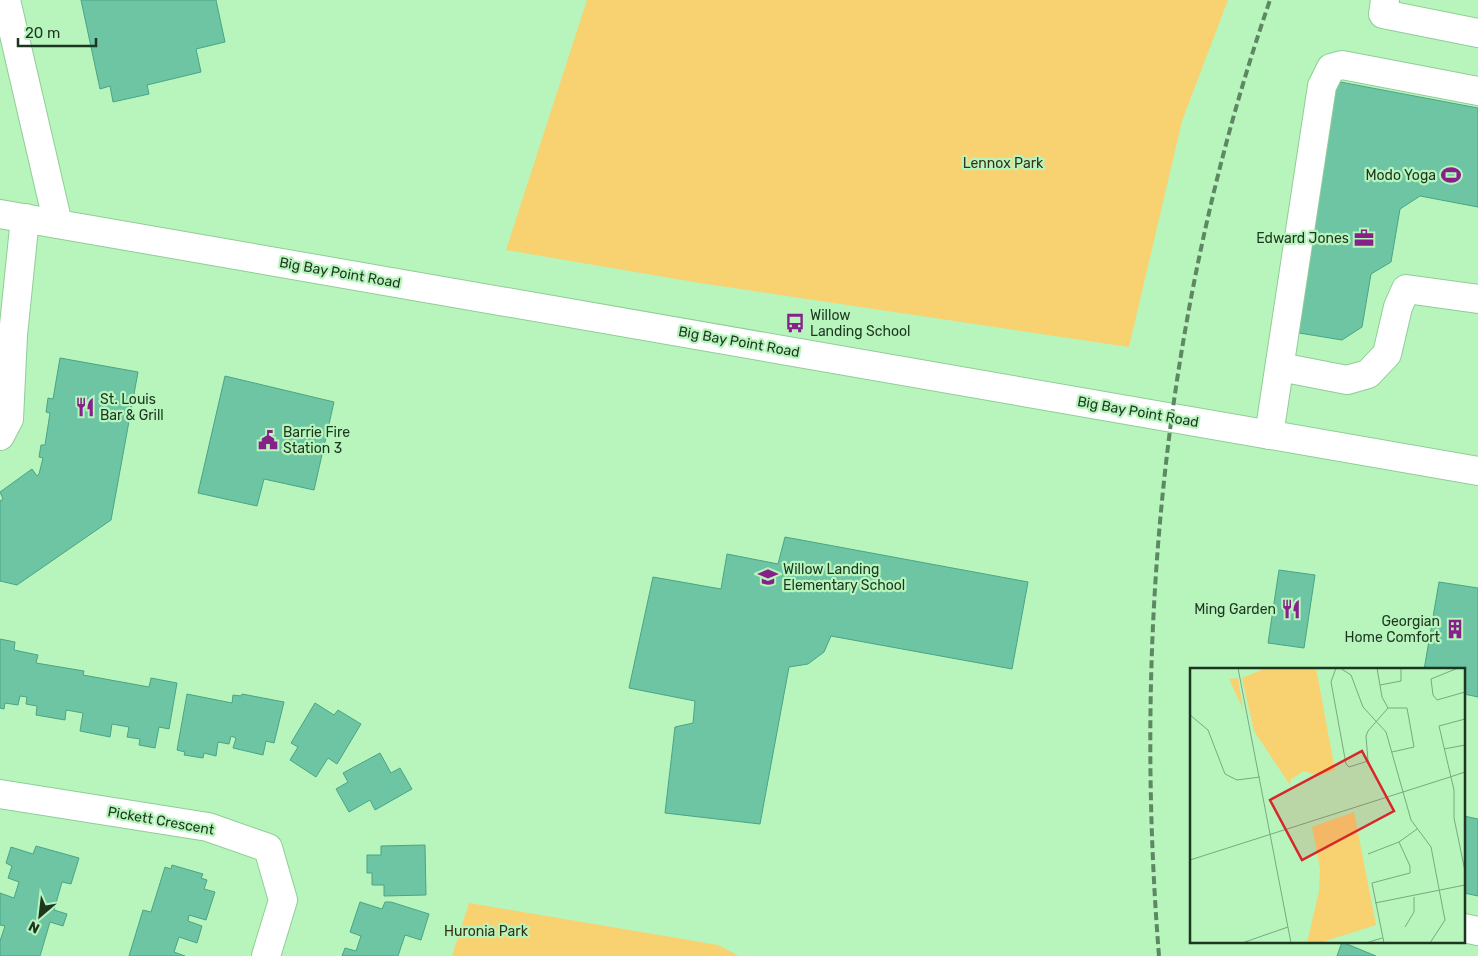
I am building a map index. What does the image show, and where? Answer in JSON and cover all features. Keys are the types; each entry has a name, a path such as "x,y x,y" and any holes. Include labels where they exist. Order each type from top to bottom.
{"street":[{"path":"6,0 58,224"},
{"path":"1385,0 1383,14 1478,33"},
{"path":"1269,435 1322,86 1331,68 1342,65 1478,92"},
{"path":"0,436 9,419 13,335 12,216"},
{"name":"Big Bay Point Road","path":"12,216 1478,471"},
{"path":"1280,366 1347,380 1368,374 1387,354 1398,307 1406,290 1478,299"},
{"name":"Pickett Crescent","path":"0,794 208,827 268,848 283,900 266,956"}],"green space":[{"name":"Lennox Park","path":"587,0 1228,0 1182,121 1129,347 700,283 506,250"},
{"name":"Huronia Park","path":"469,903 718,945 739,956 452,956"}],"building":[{"path":"81,0 216,0 225,42 196,49 201,72 147,85 149,94 113,102 110,86 100,89"},
{"path":"1335,81 1478,108 1478,207 1420,196 1400,209 1391,262 1371,274 1362,327 1342,340 1287,331"},
{"path":"60,358 138,372 111,520 17,585 0,581 0,501 3,499 0,492 32,469 37,476 39,474 43,458 39,457 41,445 45,445 50,413 46,412 48,398 53,399"},
{"name":"Barrie Fire Station 3","path":"225,376 334,402 314,490 264,479 257,506 198,493"},
{"path":"785,537 1028,582 1012,669 831,636 824,652 808,664 789,667 760,824 665,813 675,727 693,723 695,701 629,688 653,577 721,589 727,554 778,564"},
{"name":"Ming Garden","path":"1279,570 1315,575 1304,648 1268,643"},
{"name":"Georgian Home Comfort","path":"1439,582 1478,588 1478,697 1466,694 1466,668 1424,668"},
{"path":"0,639 15,642 14,650 38,655 36,663 84,671 83,675 149,687 151,678 177,683 169,729 159,727 155,748 139,745 140,739 127,737 129,727 112,724 110,737 80,731 83,713 66,710 65,720 36,715 37,706 26,704 27,697 20,696 18,705 5,703 4,709 0,708"},
{"path":"187,694 232,703 233,695 241,696 242,694 284,702 274,743 266,741 263,755 233,748 236,738 231,736 229,744 218,742 216,756 204,753 203,758 184,755 185,752 177,750"},
{"path":"315,703 334,715 338,710 361,724 337,764 328,758 316,777 290,760 298,747 291,743"},
{"path":"380,753 391,773 400,768 412,789 375,810 370,800 349,812 336,789 348,782 343,773"},
{"path":"1466,816 1478,819 1478,896 1466,893"},
{"path":"425,845 426,895 384,896 384,885 372,885 372,873 367,873 367,855 381,855 381,846"},
{"path":"36,846 79,858 71,884 62,882 54,910 67,914 63,926 50,922 40,956 0,956 0,941 5,926 0,925 0,893 14,898 19,882 8,878 12,866 6,863 11,847 33,854"},
{"path":"172,865 203,874 201,878 207,880 204,889 215,892 206,920 189,915 188,921 202,926 197,943 179,937 174,952 185,956 129,956 143,910 151,912 165,867 171,869"},
{"path":"360,902 382,909 385,902 391,902 429,914 421,940 405,935 398,956 342,956 345,948 356,951 361,936 350,932"},
{"path":"1341,944 1347,944 1376,956 1337,956"}],"railway":[{"path":"1159,956 1152,835 1150,714 1155,593 1165,472 1181,352 1204,233 1234,116 1270,0"}],"place":[{"name":"Modo Yoga","path":"1451,175"},
{"name":"Edward Jones","path":"1364,238"},
{"name":"Willow Landing School","path":"795,323"},
{"name":"St. Louis Bar & Grill","path":"85,407"},
{"name":"Barrie Fire Station 3","path":"268,440"},
{"name":"Willow Landing Elementary School","path":"768,577"},
{"name":"Ming Garden","path":"1291,609"},
{"name":"Georgian Home Comfort","path":"1455,629"}]}
